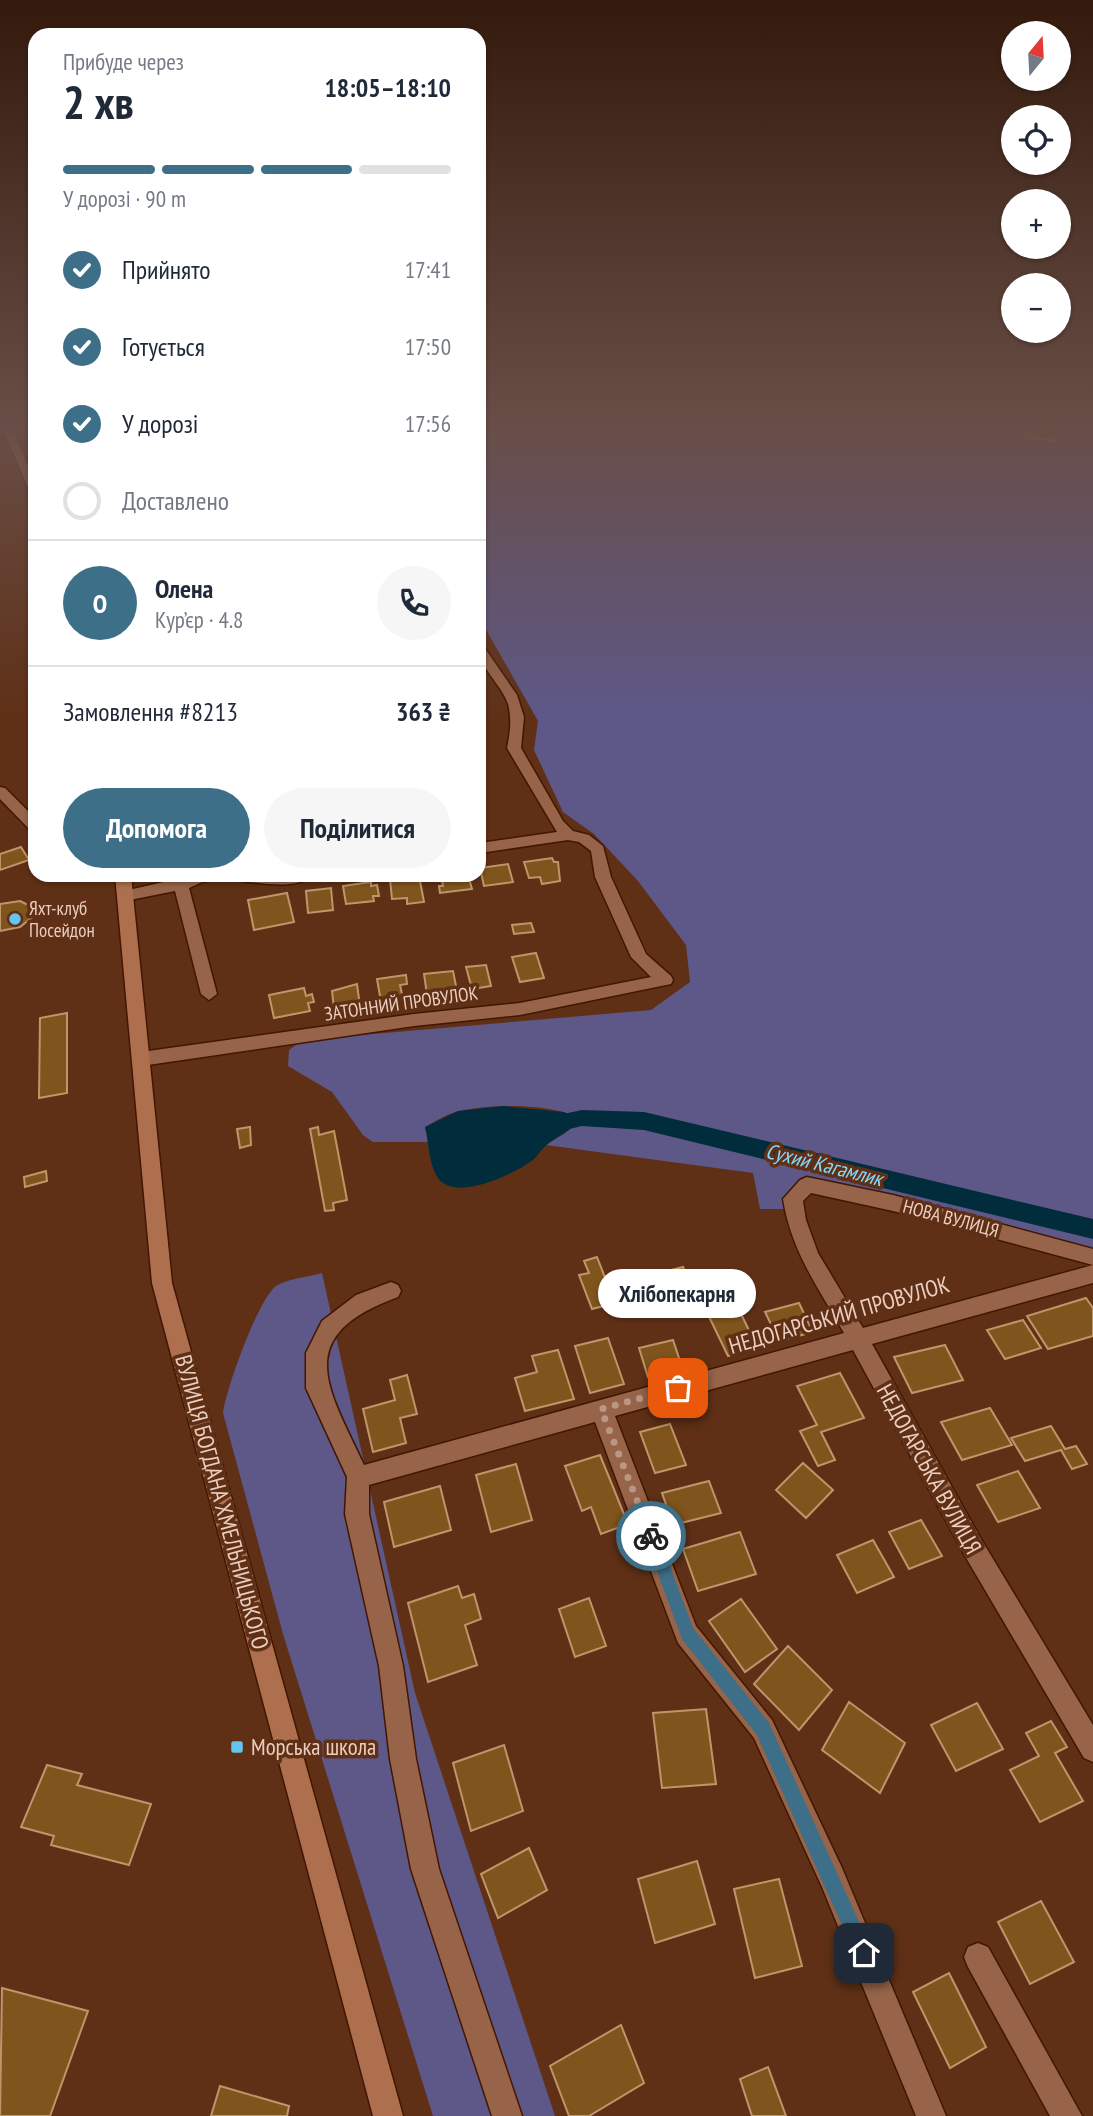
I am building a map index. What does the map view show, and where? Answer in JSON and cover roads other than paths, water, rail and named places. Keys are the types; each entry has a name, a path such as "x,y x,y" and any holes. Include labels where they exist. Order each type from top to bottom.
{"main road":[{"name":"ВУЛИЦЯ БОГДАНА ХМЕЛЬНИЦЬКОГО","path":"123,882 162,1283 388,2116"}],"street":[{"path":"486,659 512,696 520,724 514,748 557,824 568,835"},
{"path":"0,791 28,820"},
{"path":"486,847 568,835"},
{"name":"ЗАТОННИЙ ПРОВУЛОК","path":"141,1059 414,1020 520,1009 665,980 639,957 603,877 598,849 584,838 568,835"},
{"path":"146,882 181,885 189,882"},
{"path":"181,885 209,994"},
{"name":"НОВА ВУЛИЦЯ","path":"807,1185 893,1203 1093,1257"},
{"name":"НЕДОГАРСЬКА ВУЛИЦЯ","path":"807,1185 793,1199 795,1227 814,1265 858,1338 982,1567 1093,1749"},
{"name":"НЕДОГАРСЬКИЙ ПРОВУЛОК","path":"358,1477 1093,1274"},
{"path":"390,1290 363,1301 329,1327 317,1353 317,1388 358,1477 357,1514 391,1665 403,1759 425,1869 507,2116"},
{"path":"601,1409 687,1634 763,1729 832,1878 931,2116"},
{"path":"978,1957 1067,2116"}],"water":[{"path":"503,1106 564,1112 579,1119 534,1159 503,1177 463,1188 443,1183 432,1165 425,1127 458,1111"}],"waterway":[{"name":"Сухий Кагамлик","path":"553,1124 582,1118 644,1121 1093,1229"}],"place":[{"name":"Яхт-клуб Посейдон","path":"15,919"},
{"name":"Хлібопекарня","path":"678,1388"},
{"name":"Морська школа","path":"237,1747"}]}
